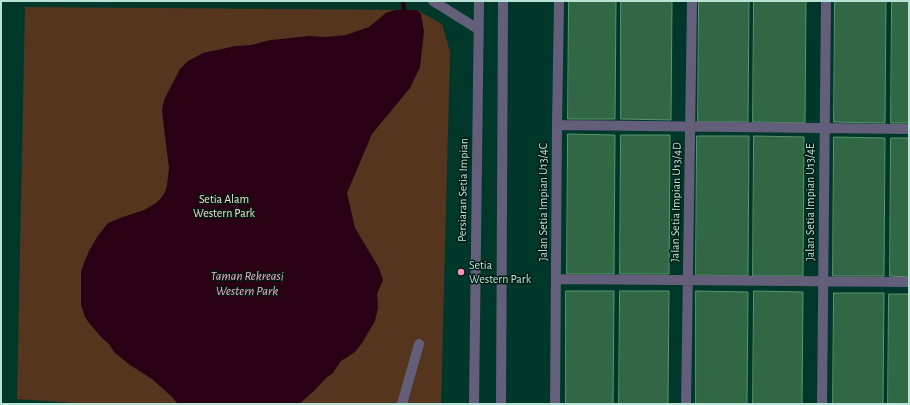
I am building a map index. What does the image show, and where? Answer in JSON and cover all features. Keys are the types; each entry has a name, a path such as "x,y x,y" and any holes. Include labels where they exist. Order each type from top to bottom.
{"street":[{"path":"433,1 478,29"},
{"name":"Persiaran Setia Impian","path":"474,404 479,1"},
{"path":"501,404 503,1"},
{"name":"Jalan Setia Impian U13/4C","path":"555,404 559,1"},
{"name":"Jalan Setia Impian U13/4D","path":"686,404 692,1"},
{"name":"Jalan Setia Impian U13/4E","path":"822,404 826,1"},
{"path":"557,125 909,129"},
{"path":"556,279 909,282"},
{"path":"402,404 418,344"}],"green space":[{"name":"Setia Alam Western Park","path":"25,7 417,10 442,24 450,52 441,404 89,404 17,399"}],"water":[{"name":"Taman Rekreasi Western Park","path":"395,10 417,10 421,14 424,32 420,67 410,88 372,134 347,193 355,228 379,268 383,280 377,294 378,308 375,321 355,352 341,361 332,374 299,404 178,404 152,379 130,365 114,352 109,344 89,323 85,317 81,305 81,272 89,251 97,237 108,223 144,210 156,203 165,192 169,168 162,110 164,100 180,69 188,61 203,53 236,46 309,36 326,37 346,35 369,27 386,13"}],"building":[{"path":"569,1 616,1 615,119 568,119"},
{"path":"621,1 672,1 671,120 621,119"},
{"path":"699,1 749,1 748,122 698,122"},
{"path":"754,1 806,1 805,123 753,122"},
{"path":"835,1 886,1 885,123 834,122"},
{"path":"892,1 909,1 909,123 891,123"},
{"path":"568,134 615,135 614,274 567,274"},
{"path":"621,135 670,135 669,274 620,274"},
{"path":"697,136 749,136 748,276 696,275"},
{"path":"754,136 804,137 803,276 753,276"},
{"path":"834,137 885,138 884,276 833,276"},
{"path":"891,138 909,138 909,277 890,276"},
{"path":"566,291 614,291 613,404 566,404"},
{"path":"620,291 669,291 668,404 619,404"},
{"path":"696,291 748,292 747,404 696,404"},
{"path":"754,291 803,292 802,404 753,404"},
{"path":"834,293 884,293 883,404 833,404"},
{"path":"889,294 909,294 909,404 888,404"}],"waterway":[{"path":"403,1 404,11"}],"place":[{"name":"Setia Western Park","path":"461,272"}]}
